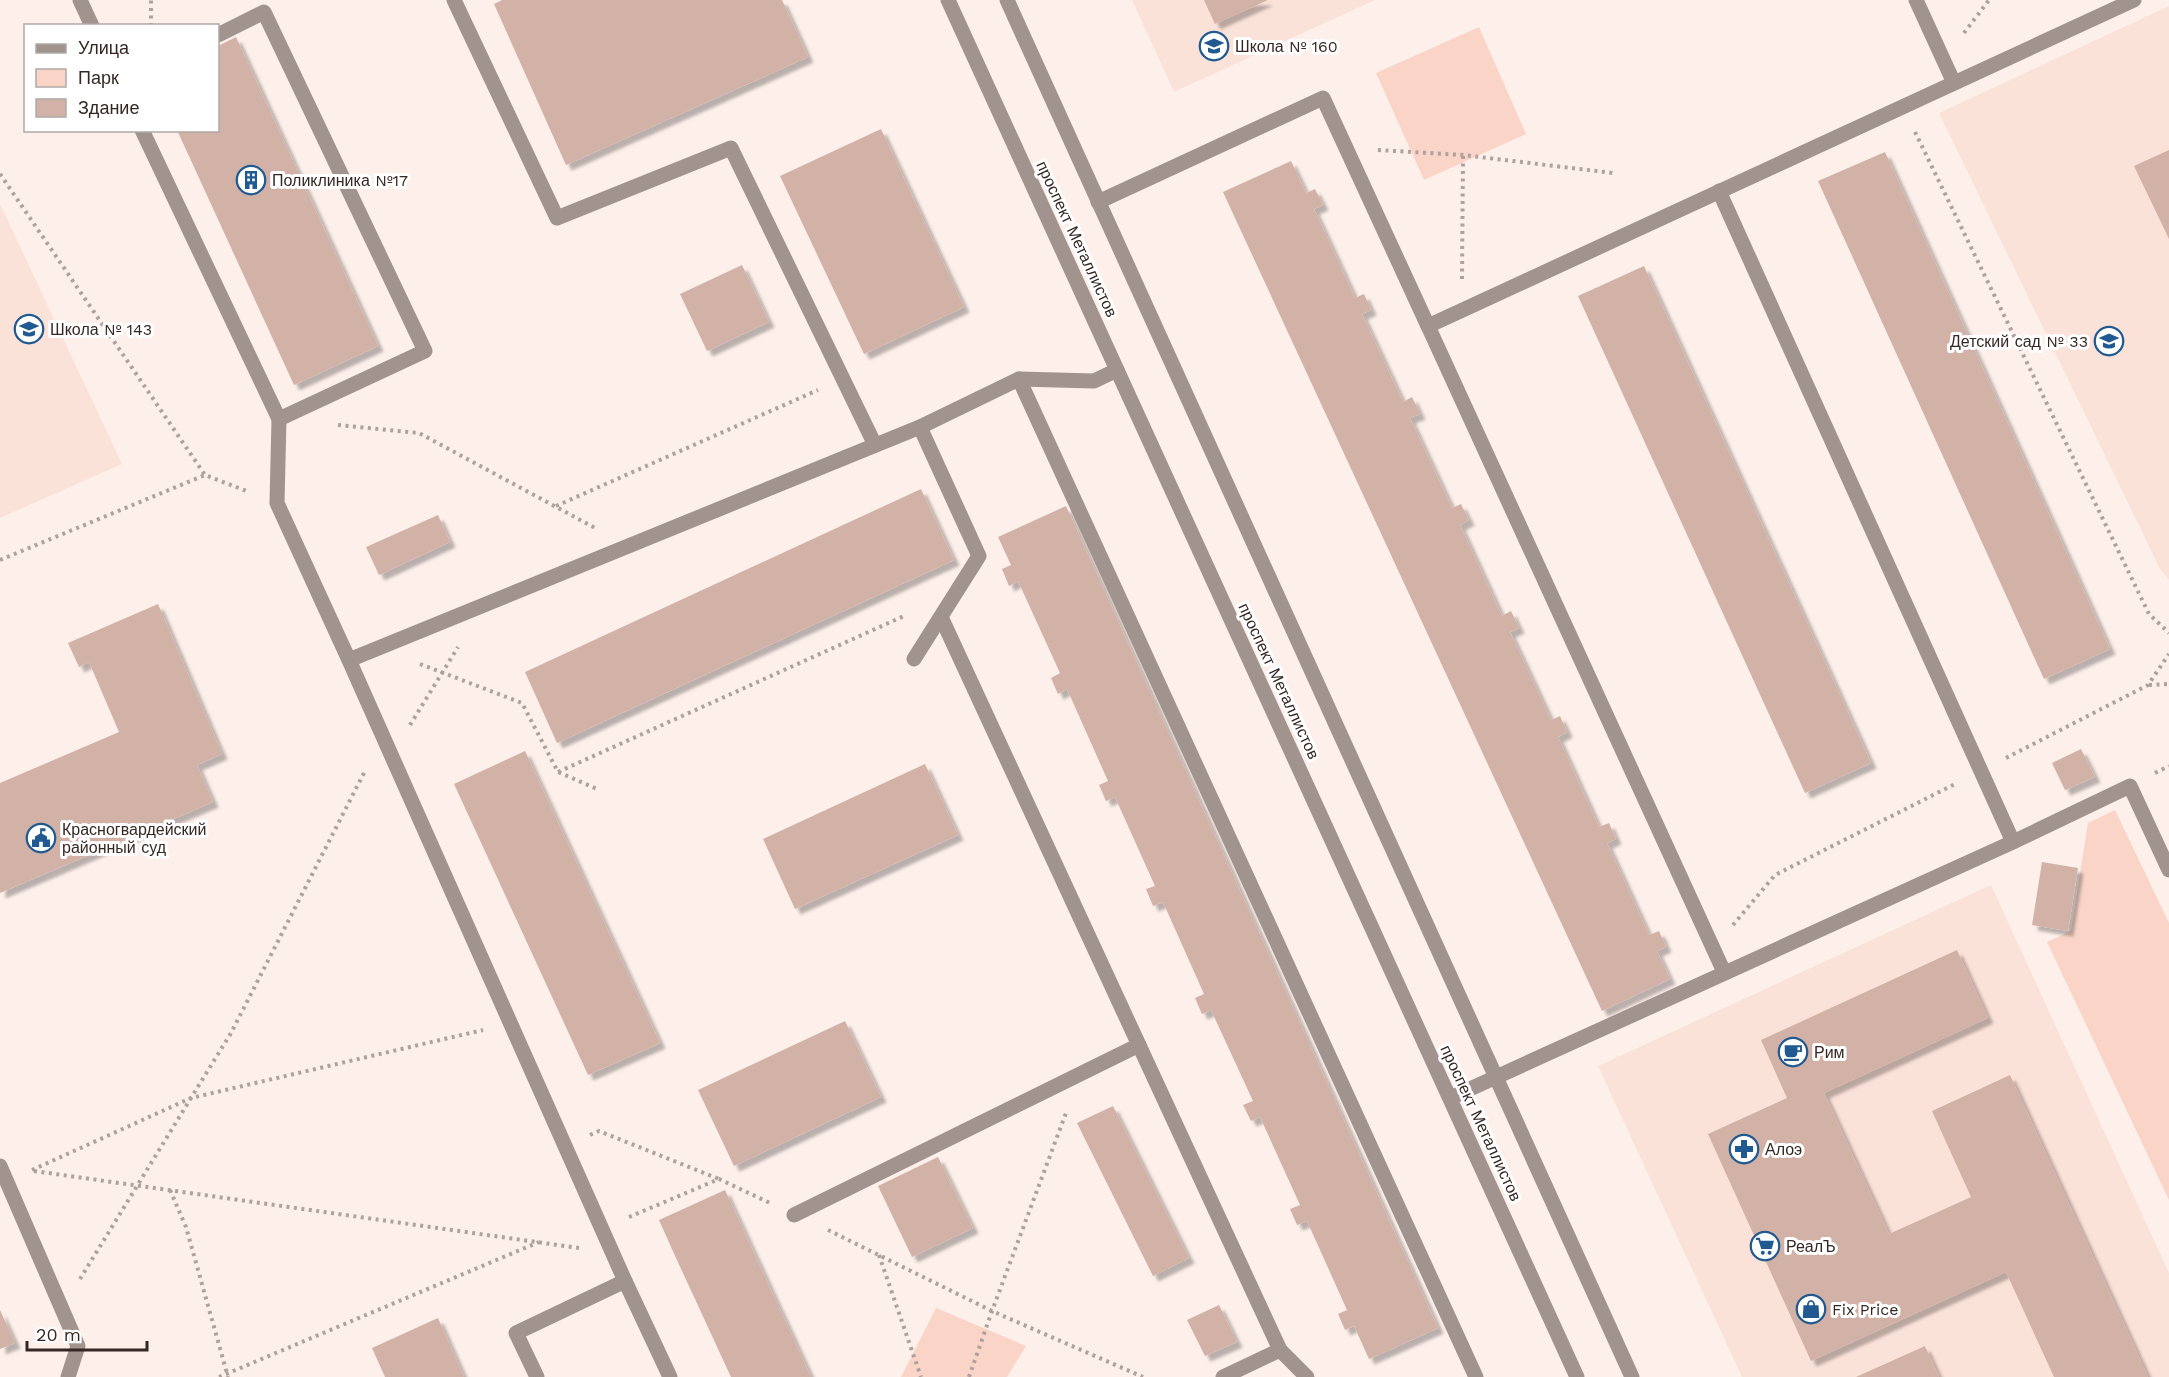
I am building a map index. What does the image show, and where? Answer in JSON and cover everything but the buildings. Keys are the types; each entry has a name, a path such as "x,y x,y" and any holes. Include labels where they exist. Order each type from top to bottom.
{"street":[{"path":"80,0 91,24"},
{"path":"454,0 557,218 731,148 875,446"},
{"name":"проспект Металлистов","path":"948,0 1577,1377"},
{"name":"проспект Металлистов","path":"1007,0 1632,1377"},
{"path":"1916,0 1954,83"},
{"path":"1428,326 1954,83 2113,4 2134,0"},
{"path":"219,34 264,12 425,351 279,419"},
{"path":"1098,202 1323,98 1724,972"},
{"path":"143,132 279,419 278,503 350,660 612,1253 670,1377"},
{"path":"1719,191 2013,842"},
{"path":"350,660 875,446 1019,379 1094,381 1117,370"},
{"path":"1019,379 1476,1377"},
{"path":"915,659 979,556 920,427"},
{"path":"941,617 1280,1350 1307,1377"},
{"path":"1450,1098 2013,842 2130,786 2169,870"},
{"path":"794,1215 1139,1045"},
{"path":"0,1166 78,1346 68,1377"},
{"path":"537,1377 516,1333 625,1281"},
{"path":"1223,1377 1280,1350"}],"path":[{"path":"151,0 151,24"},
{"path":"1943,60 1989,0"},
{"path":"1903,106 2149,614 2169,633"},
{"path":"1346,148 1462,154 1613,172"},
{"path":"1462,154 1462,310"},
{"path":"0,174 205,474 278,503"},
{"path":"555,506 843,379"},
{"path":"337,425 419,434 629,546"},
{"path":"0,560 205,474"},
{"path":"392,755 484,606"},
{"path":"558,772 904,616 941,617"},
{"path":"380,648 522,703 558,772 597,789"},
{"path":"2148,685 2169,654"},
{"path":"1713,949 1775,875 2148,685 2169,684"},
{"path":"57,1298 75,1288 231,1033 383,736"},
{"path":"511,1024 191,1098 31,1171 612,1253"},
{"path":"969,1377 1080,1074"},
{"path":"565,1146 599,1131 719,1179 879,1254 992,1311 1143,1377"},
{"path":"602,1229 719,1179"},
{"path":"170,1190 186,1227 227,1375"},
{"path":"219,1377 540,1242"},
{"path":"879,1254 921,1377"}],"shaded area":[{"name":"Школа № 160","path":"1132,0 1375,0 1174,92"},
{"name":"Детский сад № 33","path":"2169,6 2169,580 2160,569 1939,113"},
{"name":"Школа № 143","path":"0,204 122,464 0,518"},
{"path":"1991,885 2169,1273 2169,1377 1742,1377 1598,1066"}],"green space":[{"path":"1479,27 1526,134 1424,180 1376,73"},
{"path":"2115,810 2169,923 2169,1200 2047,942 2071,931 2088,823"},
{"path":"936,1308 1026,1346 1007,1377 901,1377"}],"place":[{"name":"Школа № 160","path":"1214,46"},
{"name":"Поликлиника №17","path":"251,180"},
{"name":"Школа № 143","path":"29,329"},
{"name":"Детский сад № 33","path":"2109,341"},
{"name":"Красногвардейский районный суд","path":"41,838"},
{"name":"Рим","path":"1793,1052"},
{"name":"Алоэ","path":"1744,1149"},
{"name":"РеалЪ","path":"1765,1246"},
{"name":"Fix Price","path":"1811,1309"}]}
